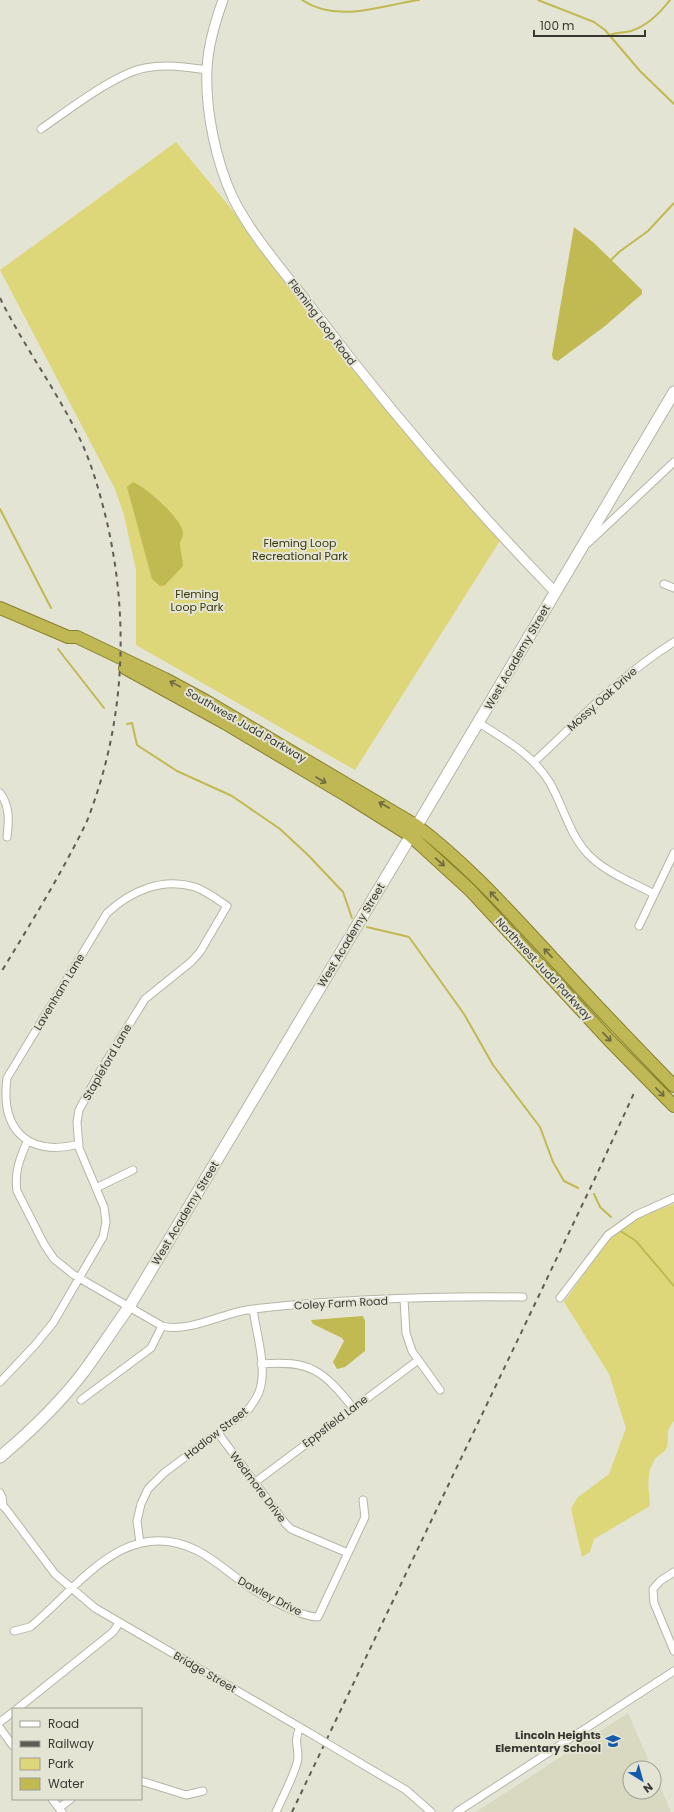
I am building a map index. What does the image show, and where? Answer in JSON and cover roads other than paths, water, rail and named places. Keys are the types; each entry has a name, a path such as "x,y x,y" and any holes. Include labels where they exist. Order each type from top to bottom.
{"highway":[{"name":"Southwest Judd Parkway","path":"0,608 68,637 77,638 116,655 206,701 418,826"},
{"name":"Southwest Judd Parkway","path":"68,637 73,642 130,671 225,723 356,801 411,836"},
{"name":"Northwest Judd Parkway","path":"418,826 436,840 486,887 621,1032 674,1086"},
{"name":"Northwest Judd Parkway","path":"411,836 470,890 609,1040 674,1106"}],"main road":[{"name":"West Academy Street","path":"0,1457 43,1418 58,1402 85,1370 129,1307 418,826 674,392"}],"street":[{"name":"Fleming Loop Road","path":"223,0 211,42 207,70 209,113 215,143 233,198 245,218 347,355 393,411 522,558 555,592"},
{"path":"41,129 112,82 144,68 178,66 207,70"},
{"path":"581,550 674,462"},
{"path":"664,584 674,588"},
{"name":"Mossy Oak Drive","path":"534,762 613,688 647,659 674,642"},
{"path":"478,723 518,748 534,762 549,782 576,839 598,864 654,894"},
{"path":"0,793 5,799 8,814 7,837"},
{"path":"639,926 674,853"},
{"name":"Lavenham Lane","path":"27,1142 16,1132 4,1110 4,1093 7,1078 108,913 121,901 135,892 164,884 181,884 196,888 227,906"},
{"name":"Stapleford Lane","path":"0,1382 35,1345 53,1323 103,1237 106,1222 104,1207 79,1144 77,1122 85,1097 136,1011 145,999 200,952 227,906"},
{"path":"27,1142 55,1148 79,1144"},
{"name":"Coley Farm Road","path":"27,1142 19,1160 16,1172 15,1182 17,1191 44,1244 54,1259 67,1270 162,1326 177,1328 190,1326 230,1313 253,1309 404,1299 523,1297"},
{"path":"96,1188 134,1170"},
{"path":"560,1298 608,1235 636,1215 674,1198"},
{"path":"404,1299 408,1341 418,1361 440,1390"},
{"name":"Hadlow Street","path":"140,1543 137,1521 141,1504 148,1488 164,1473 248,1410 256,1398 260,1388 261,1364 253,1309"},
{"path":"80,1400 152,1348 162,1326"},
{"name":"Eppsfield Lane","path":"254,1482 418,1361"},
{"path":"261,1364 286,1362 308,1367 333,1383 353,1408"},
{"name":"Wedmore Drive","path":"218,1434 278,1515 291,1529 348,1552"},
{"name":"Bridge Street","path":"0,1494 2,1497 2,1504 45,1561 71,1589 95,1608 340,1750 406,1790 432,1812"},
{"name":"Dawley Drive","path":"14,1631 30,1627 103,1560 120,1550 140,1543 172,1543 195,1550 205,1555 236,1579 258,1593 311,1617 318,1617 365,1516 363,1500"},
{"path":"674,1572 660,1581 653,1589 654,1603 674,1651"},
{"path":"18,1708 113,1632 119,1623"},
{"path":"457,1812 674,1671"},
{"path":"0,1722 12,1713"},
{"path":"276,1812 297,1762 298,1753 295,1741 300,1727"},
{"path":"0,1728 12,1745"},
{"path":"142,1781 186,1795 203,1791"},
{"path":"53,1800 61,1810 70,1800"}],"water":[{"path":"574,227 594,243 642,290 642,294 605,326 558,361 553,359 552,355"},
{"path":"133,482 146,490 170,511 181,526 183,532 180,544 183,566 165,585 160,586 152,579 127,487"},
{"path":"363,1316 365,1321 365,1351 345,1367 337,1369 333,1362 344,1341 342,1338 313,1324 311,1320"}],"waterway":[{"path":"302,0 316,7 330,11 345,12 375,9 419,0"},
{"path":"538,0 594,22 605,30 640,71 674,104"},
{"path":"610,35 637,29 662,10 670,0"},
{"path":"610,261 619,252 648,231 674,203"},
{"path":"0,509 51,608"},
{"path":"58,649 104,708"},
{"path":"127,724 132,723 137,745 177,771 232,796 280,829 308,855 343,892 352,918"},
{"path":"367,927 409,937 464,1014 493,1065 540,1127 553,1162 564,1181 578,1188"},
{"path":"594,1194 600,1207 611,1217"},
{"path":"619,1230 636,1241 674,1286"}],"railway":[{"path":"0,298 69,418 83,445 91,465 106,518 114,556 121,633 120,671 116,709 100,784 87,821 51,889 0,974"},
{"path":"292,1812 597,1174 635,1091"}],"place":[{"name":"Lincoln Heights Elementary School","path":"613,1741"}],"park label":[{"name":"Fleming Loop Recreational Park","path":"300,549"},
{"name":"Fleming Loop Park","path":"197,600"}]}
